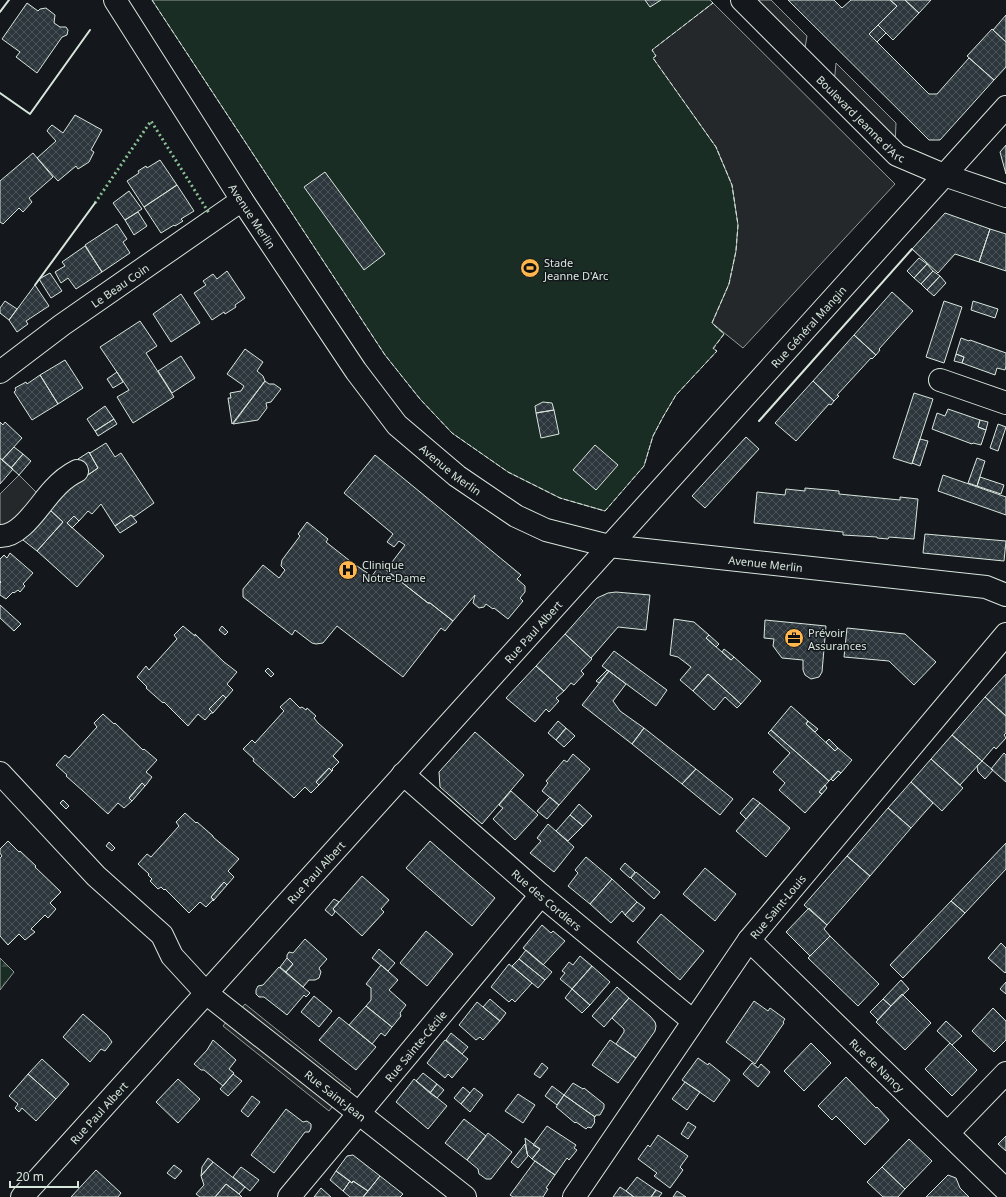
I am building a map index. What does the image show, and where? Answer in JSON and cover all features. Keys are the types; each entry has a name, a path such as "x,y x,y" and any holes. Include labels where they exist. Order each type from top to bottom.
{"street":[{"name":"Avenue Merlin","path":"116,0 242,200 356,371 397,425 457,476 516,516 546,530 610,546 986,587 1006,595"},
{"name":"Boulevard Jeanne d'Arc","path":"742,0 897,155 944,175 1006,196"},
{"name":"Rue Général Mangin","path":"610,546 1006,107"},
{"name":"Le Beau Coin","path":"0,372 62,325 242,200"},
{"path":"940,380 1006,403"},
{"path":"0,536 8,537 22,526 53,490 66,477 77,471"},
{"name":"Rue Paul Albert","path":"22,1197 610,546"},
{"name":"Rue Saint-Louis","path":"574,1197 749,940 1006,634"},
{"name":"Rue Saint-Jean","path":"0,773 96,876 162,935 172,956 206,992 465,1197"},
{"name":"Rue des Cordiers","path":"403,774 541,895 693,1021"},
{"name":"Rue Sainte-Cécile","path":"289,1197 541,895"},
{"name":"Rue de Nancy","path":"749,940 1006,1190"},
{"path":"948,1133 1006,1073"}],"green space":[{"name":"Stade Jeanne D'Arc","path":"152,0 710,0 713,3 653,50 656,56 654,58 716,147 732,185 738,225 736,251 729,284 712,323 724,334 713,348 717,351 676,395 653,436 644,466 605,511 560,498 508,472 452,433 420,399 385,355"},
{"path":"0,958 14,972 0,990"}],"shaded area":[{"path":"750,0 771,0 807,36 804,54"},
{"path":"713,3 895,184 743,348 712,323 729,284 736,251 738,225 732,185 716,147 653,58 656,56 652,50"},
{"path":"836,63 896,123 895,146 834,84"},
{"path":"19,475 37,493 5,529 0,529 0,494"},
{"path":"245,1004 351,1089 347,1094 241,1009"},
{"path":"227,1021 333,1106 329,1111 223,1026"}],"building":[{"path":"645,0 661,0 650,7"},
{"path":"788,0 834,0 842,8 851,0 890,0 897,6 869,34 929,94 937,94 969,58 994,80 940,140 929,140"},
{"path":"890,0 905,0 919,13 893,40 878,25 897,6"},
{"path":"905,0 931,0 919,13"},
{"path":"27,3 38,11 46,8 55,15 54,23 60,27 66,27 68,30 67,35 62,37 37,73 16,57 20,52 2,39"},
{"path":"1006,15 1006,42 993,30"},
{"path":"878,25 886,33 877,42 869,34"},
{"path":"992,29 1006,42 1006,67 994,80 967,56"},
{"path":"75,115 102,130 91,150 94,152 89,162 78,169 76,166 58,181 37,158 56,141 47,131 49,128 52,125 63,133"},
{"path":"1006,145 1006,174 1000,152"},
{"path":"33,153 53,177 29,198 32,202 23,212 19,208 3,224 0,222 0,181"},
{"path":"160,160 177,185 144,207 127,181 139,173 138,171 146,166 147,168"},
{"path":"325,172 385,254 364,270 304,187"},
{"path":"177,185 194,211 181,219 183,221 161,233 144,207"},
{"path":"129,191 142,209 125,220 113,203"},
{"path":"138,212 147,226 134,235 125,220"},
{"path":"945,213 990,229 979,262 955,254 938,273 912,249"},
{"path":"117,224 127,239 123,242 130,253 102,272 85,245"},
{"path":"990,229 1006,234 1006,271 979,262"},
{"path":"85,246 102,272 76,289 68,278 61,283 55,272 65,266 62,262"},
{"path":"919,258 927,264 914,278 907,271"},
{"path":"927,264 933,271 921,284 914,278"},
{"path":"227,271 245,298 235,305 236,307 225,314 224,312 212,320 194,293 206,285 203,281 213,274 217,279"},
{"path":"933,271 940,276 927,290 921,284"},
{"path":"50,273 62,291 51,298 39,279"},
{"path":"940,276 946,283 934,296 927,290"},
{"path":"35,285 49,306 26,321 28,324 17,332 9,320"},
{"path":"892,292 913,311 879,349 880,350 876,355 854,335"},
{"path":"181,294 200,323 171,342 153,314"},
{"path":"5,301 17,309 9,320 0,313 0,308"},
{"path":"944,301 962,307 944,363 926,357"},
{"path":"973,301 998,309 995,318 971,310"},
{"path":"140,321 157,346 146,353 174,397 133,423 117,397 129,390 100,347"},
{"path":"854,335 876,355 872,359 871,358 837,395 839,396 834,401 813,381"},
{"path":"961,338 1006,353 1005,370 997,368 995,375 962,363 964,357 956,354"},
{"path":"245,349 263,362 257,371 263,376 265,381 232,424 228,398 231,398 230,393 241,391 244,386 227,374"},
{"path":"956,354 964,357 962,363 954,361"},
{"path":"181,356 195,378 172,393 158,371"},
{"path":"65,360 83,388 58,404 40,375"},
{"path":"117,372 123,382 113,388 107,379"},
{"path":"40,375 58,404 32,420 14,392 16,390 15,388 26,382 27,384"},
{"path":"265,381 269,384 274,384 281,389 271,402 266,403 267,408 258,420 233,424"},
{"path":"813,381 834,401 831,405 829,404 796,441 775,423"},
{"path":"914,393 933,399 912,464 893,458"},
{"path":"543,402 552,403 554,410 536,413 535,406"},
{"path":"105,406 114,419 95,431 87,419"},
{"path":"948,409 980,420 978,427 986,430 981,445 972,444 932,429 937,413 945,416"},
{"path":"554,410 559,434 541,438 536,413"},
{"path":"114,419 117,424 98,436 95,431"},
{"path":"980,420 988,422 986,430 978,427"},
{"path":"0,422 3,425 5,422 22,438 2,460 0,458"},
{"path":"998,424 1006,427 998,451 990,448"},
{"path":"746,437 759,449 705,508 692,496"},
{"path":"920,439 928,441 920,466 912,463"},
{"path":"106,443 115,457 121,453 154,503 134,517 131,515 115,526 101,504 92,514 88,511 79,521 74,516 67,523 104,556 77,587 37,551 63,522 50,510 70,487 98,468 89,452 90,453"},
{"path":"595,445 618,465 596,490 573,470"},
{"path":"14,447 23,454 11,468 2,460"},
{"path":"89,452 98,468 88,475 78,459"},
{"path":"23,454 31,461 19,475 11,468"},
{"path":"375,455 521,575 517,579 525,586 525,592 520,598 523,601 508,619 494,608 493,609 486,604 484,607 479,608 473,603 475,595 453,621 386,570 405,545 399,541 394,547 387,542 393,534 344,493"},
{"path":"0,458 13,469 0,484"},
{"path":"977,458 985,461 977,486 968,483"},
{"path":"943,475 1006,497 1006,515 938,491"},
{"path":"980,477 1004,485 1001,494 977,486"},
{"path":"805,488 839,491 839,494 900,500 900,497 918,499 914,539 889,537 888,539 843,535 843,532 754,523 757,492 785,495 786,489 805,491"},
{"path":"50,510 63,522 37,551 23,540"},
{"path":"131,515 137,522 120,533 115,526"},
{"path":"74,516 79,521 72,528 67,523"},
{"path":"307,522 328,539 326,542 350,561 352,566 357,566 372,576 380,565 453,621 445,631 441,628 403,677 337,626 323,643 312,643 295,630 292,635 243,597 243,589 263,565 279,578 285,570 281,566 282,560 300,536 298,534"},
{"path":"925,534 1006,541 1004,561 923,553"},
{"path":"10,553 33,573 23,584 25,586 20,592 18,590 14,593 13,592 6,599 0,595 0,559 4,555 7,558"},
{"path":"616,592 650,595 646,630 618,627 591,658 565,634 597,598 608,593"},
{"path":"0,605 21,624 14,631 0,618"},
{"path":"674,619 694,622 709,635 706,638 731,660 734,657 761,681 741,704 708,674 693,691 680,680 691,667 678,657 670,655"},
{"path":"765,620 826,626 822,672 819,677 811,679 805,675 803,670 803,660 782,658 773,646 774,639 764,638"},
{"path":"183,626 195,636 195,634 224,662 237,672 227,684 233,690 226,698 223,695 209,709 213,713 211,713 205,720 198,714 188,726 164,702 163,703 146,688 147,687 137,677 146,666 149,670 177,639 174,635"},
{"path":"222,626 228,632 225,635 219,630"},
{"path":"847,628 905,634 936,662 914,685 889,661 844,657"},
{"path":"565,634 592,659 581,671 584,674 574,685 571,683 564,691 536,666"},
{"path":"709,635 719,644 716,647 706,638"},
{"path":"724,649 734,657 731,660 722,652"},
{"path":"614,651 667,690 656,706 602,666"},
{"path":"536,666 564,691 556,698 559,701 549,712 546,709 535,722 506,698"},
{"path":"268,668 274,674 271,677 265,671"},
{"path":"607,670 609,671 599,683 596,681"},
{"path":"609,671 626,684 613,701 620,711 644,728 632,744 582,705"},
{"path":"708,674 741,704 737,708 725,697 714,710 693,691"},
{"path":"1006,674 1006,716 985,697"},
{"path":"223,695 226,698 213,713 209,709"},
{"path":"985,697 1006,716 1006,733 1004,735 1006,738 996,749 994,747 982,761 952,735"},
{"path":"290,698 300,708 302,707 306,710 307,708 316,716 314,718 318,723 343,745 333,756 339,762 332,769 333,770 332,771 329,768 316,782 319,785 311,793 305,787 294,798 253,761 254,759 243,749 252,740 255,743 284,711 280,707"},
{"path":"791,706 808,721 806,724 835,751 838,748 852,760 841,773 838,771 829,781 771,730"},
{"path":"103,714 114,724 115,723 143,750 144,749 157,760 146,772 152,777 145,786 142,783 129,798 132,801 124,808 118,803 108,814 56,765 65,755 69,758 97,727 94,723"},
{"path":"558,721 566,728 556,740 548,733"},
{"path":"808,721 818,729 815,732 806,724"},
{"path":"566,728 575,736 564,747 556,740"},
{"path":"644,728 696,769 682,784 632,744"},
{"path":"771,730 829,781 819,792 822,794 805,813 779,790 785,783 773,772 790,753 768,733"},
{"path":"475,732 524,775 482,824 440,787 439,772"},
{"path":"952,735 982,761 960,785 931,759"},
{"path":"829,739 838,748 835,751 826,742"},
{"path":"1004,753 1006,755 1006,782 991,769"},
{"path":"573,754 590,769 559,805 542,791 548,783 546,781 564,760 567,762"},
{"path":"931,759 963,788 942,811 911,782"},
{"path":"982,761 993,770 985,779 978,772 977,766"},
{"path":"329,768 332,771 319,785 316,782"},
{"path":"696,769 733,799 720,815 682,784"},
{"path":"838,771 841,773 833,781 831,779"},
{"path":"911,782 933,803 911,828 888,808"},
{"path":"142,783 145,786 132,801 129,798"},
{"path":"825,785 827,788 822,794 819,792"},
{"path":"511,791 538,815 515,840 493,819 503,808 499,805"},
{"path":"550,797 559,805 547,819 537,811"},
{"path":"753,798 760,803 746,819 740,813"},
{"path":"63,800 69,806 66,809 60,803"},
{"path":"760,803 790,828 766,857 736,831"},
{"path":"579,804 592,816 583,826 570,815"},
{"path":"888,808 911,828 870,876 847,856"},
{"path":"185,813 239,859 228,871 234,877 227,885 224,882 211,897 214,901 213,900 206,907 200,902 189,913 165,889 164,890 161,887 158,889 150,881 152,879 148,875 149,874 138,864 147,854 151,857 179,826 176,822"},
{"path":"570,815 583,826 568,841 556,831"},
{"path":"548,824 574,847 554,872 530,853 541,841 537,838"},
{"path":"8,841 36,866 35,867 61,892 50,903 56,909 48,918 45,915 31,929 35,932 25,940 19,934 8,945 0,936 0,858 2,856 0,849"},
{"path":"430,841 495,898 472,926 406,868"},
{"path":"109,842 115,848 112,851 106,846"},
{"path":"1006,843 1006,869 965,913 951,901"},
{"path":"847,856 870,876 827,925 804,905"},
{"path":"586,857 612,879 590,904 568,886 578,873 575,870"},
{"path":"625,863 635,872 630,878 620,869"},
{"path":"705,868 736,894 715,921 683,894"},
{"path":"636,872 660,892 654,899 631,878"},
{"path":"362,876 389,900 381,909 384,912 362,936 333,909"},
{"path":"612,879 637,902 625,915 622,911 611,923 590,904"},
{"path":"224,882 227,885 214,900 211,897"},
{"path":"334,899 339,902 333,909 335,912 332,916 325,910"},
{"path":"951,901 965,913 903,978 890,965"},
{"path":"637,902 645,908 633,922 625,915"},
{"path":"809,908 827,925 824,929 830,936 810,956 786,932"},
{"path":"661,914 704,951 680,980 637,942"},
{"path":"542,925 551,933 553,931 565,941 543,965 523,948"},
{"path":"426,931 453,954 427,986 400,963"},
{"path":"830,936 879,984 858,1006 808,958"},
{"path":"305,939 327,959 319,968 321,972 319,978 309,980 303,987 286,972 293,964 287,958 287,955 289,952 293,953"},
{"path":"1001,943 1006,948 1005,973 988,958"},
{"path":"379,949 395,963 388,971 372,958"},
{"path":"526,950 552,972 545,980 519,959"},
{"path":"580,956 592,966 572,989 560,979 565,973 562,971 569,962 573,965"},
{"path":"287,958 293,964 286,972 280,967"},
{"path":"519,959 545,980 538,988 512,966"},
{"path":"509,964 532,983 515,1002 512,999 509,1002 491,987"},
{"path":"381,965 398,980 389,990 406,1005 400,1013 401,1016 392,1027 366,1006 371,1000 371,988 366,984"},
{"path":"592,966 610,982 590,1005 572,989"},
{"path":"279,967 310,993 306,997 304,995 287,1015 264,997 259,997 256,994 258,986 263,985"},
{"path":"901,980 909,989 891,1006 883,999"},
{"path":"1006,982 1006,994 1000,989"},
{"path":"617,987 629,998 604,1027 592,1016"},
{"path":"572,989 590,1005 582,1013 565,998"},
{"path":"902,994 931,1023 905,1050 876,1022"},
{"path":"314,996 332,1011 319,1027 301,1012"},
{"path":"629,998 650,1016 655,1022 656,1026 655,1031 636,1058 616,1044 624,1032 624,1029 612,1018"},
{"path":"490,999 506,1013 500,1021 483,1007"},
{"path":"883,999 891,1006 878,1020 870,1012"},
{"path":"754,1001 768,1011 770,1008 785,1019 783,1022 784,1023 755,1064 726,1042"},
{"path":"477,1002 500,1021 483,1040 480,1037 476,1040 459,1025"},
{"path":"366,1006 392,1027 385,1036 381,1033 372,1044 349,1025"},
{"path":"993,1008 1006,1021 1006,1040 994,1052 972,1031"},
{"path":"83,1014 107,1035 112,1042 105,1051 101,1049 90,1062 63,1037"},
{"path":"339,1017 376,1047 356,1070 319,1040"},
{"path":"946,1021 962,1036 952,1045 937,1031"},
{"path":"451,1033 468,1047 462,1054 446,1040"},
{"path":"213,1040 236,1060 229,1069 234,1073 223,1086 204,1070 201,1070 194,1064 207,1050"},
{"path":"445,1040 468,1059 452,1078 448,1074 445,1078 427,1063"},
{"path":"610,1040 636,1058 618,1083 592,1065"},
{"path":"811,1043 831,1063 804,1091 784,1071"},
{"path":"950,1043 977,1070 952,1096 925,1069"},
{"path":"698,1058 708,1065 709,1063 730,1080 714,1102 682,1080"},
{"path":"42,1059 69,1084 56,1099 28,1074"},
{"path":"542,1063 548,1068 540,1078 534,1074"},
{"path":"752,1063 758,1068 761,1064 770,1072 758,1087 743,1074"},
{"path":"423,1073 437,1084 430,1093 416,1081"},
{"path":"28,1074 56,1099 36,1121 22,1108 19,1112 15,1108 18,1104 9,1096"},
{"path":"233,1074 242,1081 228,1096 220,1089"},
{"path":"846,1077 889,1120 865,1145 836,1116 832,1120 818,1106"},
{"path":"178,1079 200,1099 178,1123 156,1102"},
{"path":"414,1079 447,1106 428,1129 396,1102"},
{"path":"685,1082 700,1092 687,1110 672,1099"},
{"path":"573,1083 583,1089 584,1088 604,1104 604,1108 600,1115 596,1115 595,1117 564,1095"},
{"path":"437,1084 444,1090 437,1098 430,1093"},
{"path":"552,1086 564,1095 557,1105 545,1096"},
{"path":"463,1087 470,1093 461,1104 454,1098"},
{"path":"474,1088 483,1095 470,1112 461,1104"},
{"path":"518,1094 535,1105 523,1123 505,1111"},
{"path":"564,1095 595,1117 595,1122 591,1128 588,1127 586,1129 576,1122 575,1123 556,1107"},
{"path":"252,1096 260,1102 248,1117 241,1111"},
{"path":"286,1109 303,1122 307,1121 311,1124 311,1128 309,1132 305,1132 274,1173 251,1155"},
{"path":"464,1119 486,1136 467,1160 445,1143"},
{"path":"688,1122 696,1127 688,1139 681,1134"},
{"path":"547,1126 576,1145 574,1148 577,1150 569,1160 567,1158 555,1175 532,1159 540,1149 533,1145"},
{"path":"488,1133 512,1152 491,1179 486,1179 479,1174 478,1169 467,1160"},
{"path":"658,1135 688,1156 680,1167 683,1170 670,1188 654,1176 657,1173 638,1159 648,1145 650,1147"},
{"path":"1006,1136 1006,1151 998,1144"},
{"path":"525,1138 540,1149 532,1159 527,1154"},
{"path":"909,1139 932,1161 905,1189 882,1167"},
{"path":"525,1144 528,1156 518,1168 511,1162"},
{"path":"353,1155 380,1176 368,1191 353,1181 352,1183 336,1171 347,1156"},
{"path":"208,1158 213,1162 201,1176 202,1167"},
{"path":"535,1161 555,1175 546,1188 548,1189 543,1197 513,1197 510,1195"},
{"path":"213,1162 245,1187 239,1194 226,1184 215,1197 200,1197 196,1194 204,1185 201,1176"},
{"path":"174,1165 182,1171 175,1179 167,1173"},
{"path":"241,1167 259,1180 250,1191 233,1177"},
{"path":"882,1167 905,1189 898,1197 883,1197 867,1182"},
{"path":"96,1170 121,1193 118,1197 71,1197"},
{"path":"336,1171 350,1181 343,1191 330,1180"},
{"path":"948,1175 956,1178 960,1188 969,1197 926,1197"},
{"path":"380,1176 403,1194 400,1197 363,1197"},
{"path":"637,1177 656,1190 651,1197 634,1197 626,1191"},
{"path":"350,1181 352,1183 353,1181 368,1191 363,1197 350,1197 343,1191"},
{"path":"226,1184 239,1194 242,1197 215,1197"},
{"path":"620,1187 626,1191 634,1197 613,1197"},
{"path":"321,1188 331,1197 314,1197"},
{"path":"656,1190 662,1193 659,1197 651,1197"},
{"path":"677,1191 686,1197 673,1197"}],"hedge":[{"path":"95,203 151,121 209,213"}],"fence":[{"path":"152,0 385,355 420,399 452,433 508,472 560,498 605,511 644,466 653,436 676,395 717,351 713,349 724,334 712,323 729,284 736,251 738,225 732,185 716,147 653,58 656,56 652,50 713,3 710,0"}],"wall":[{"path":"0,12 9,0"},
{"path":"0,93 30,114 90,30"},
{"path":"35,285 95,203"},
{"path":"759,421 912,249"}],"place":[{"name":"Stade Jeanne D'Arc","path":"530,268"},
{"name":"Clinique Notre-Dame","path":"348,570"},
{"name":"Prévoir Assurances","path":"794,638"}]}
